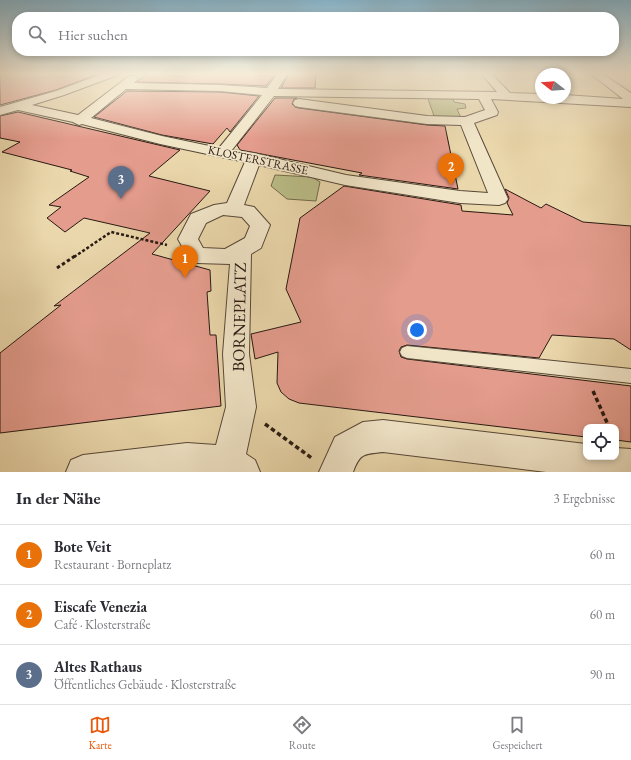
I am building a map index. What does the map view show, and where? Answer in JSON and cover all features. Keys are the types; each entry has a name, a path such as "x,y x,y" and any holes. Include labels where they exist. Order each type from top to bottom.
{"street":[{"path":"0,110 51,95"},
{"path":"79,121 112,95"},
{"path":"223,152 268,95"},
{"path":"275,95 427,120 466,121 492,112 483,95"},
{"path":"522,95 535,97"},
{"path":"571,99 631,103"},
{"name":"KLOSTERSTRASSE","path":"18,106 79,121 118,128 160,140 254,158 345,180 460,197 499,199 466,121"},
{"path":"233,210 254,158"},
{"name":"BORNEPLATZ","path":"221,209 233,210 247,211 260,225 254,243 227,257 197,255 188,239 198,219 221,209"},
{"name":"BORNEPLATZ","path":"235,467 241,407 236,354 241,250"},
{"path":"327,467 346,448 363,438 383,436 631,466"},
{"path":"83,472 187,459 235,467"}],"lane":[{"path":"407,352 631,376"}],"path":[{"path":"57,268 111,232 161,245 193,246"},
{"path":"584,371 608,424"},
{"path":"241,407 327,467"}],"green space":[{"path":"427,96 452,96 454,102 465,104 466,108 457,109 461,118 434,116"},
{"path":"275,175 312,177 320,182 316,201 287,199 271,186"}],"building":[{"path":"0,95 37,95 0,105"},
{"path":"122,95 259,96 230,132 227,128 213,144 162,135 94,117"},
{"path":"275,98 297,98 294,99 292,104 299,108 427,125 445,126 458,189 359,175 362,173 240,150 237,145"},
{"path":"18,112 180,150 149,176 210,191 152,254 210,270 211,291 207,292 210,335 216,335 221,406 0,433 0,353 61,305 54,306 150,233 84,218 65,232 47,218 61,207 49,205 89,177 70,171 72,170 2,152 20,142 0,138 0,116"},
{"path":"344,186 461,205 462,211 513,215 507,203 509,198 505,189 541,208 546,204 583,222 631,226 631,350 614,339 552,335 539,358 407,345 401,347 399,351 401,357 407,359 631,386 631,442 619,440 619,424 583,424 583,437 299,403 289,399 281,392 277,383 278,352 255,359 251,334 301,322 286,289 300,218"}],"place":[{"name":"Eiscafe Venezia","path":"451,186"},
{"name":"Altes Rathaus","path":"121,199"},
{"name":"Bote Veit","path":"185,278"}]}
